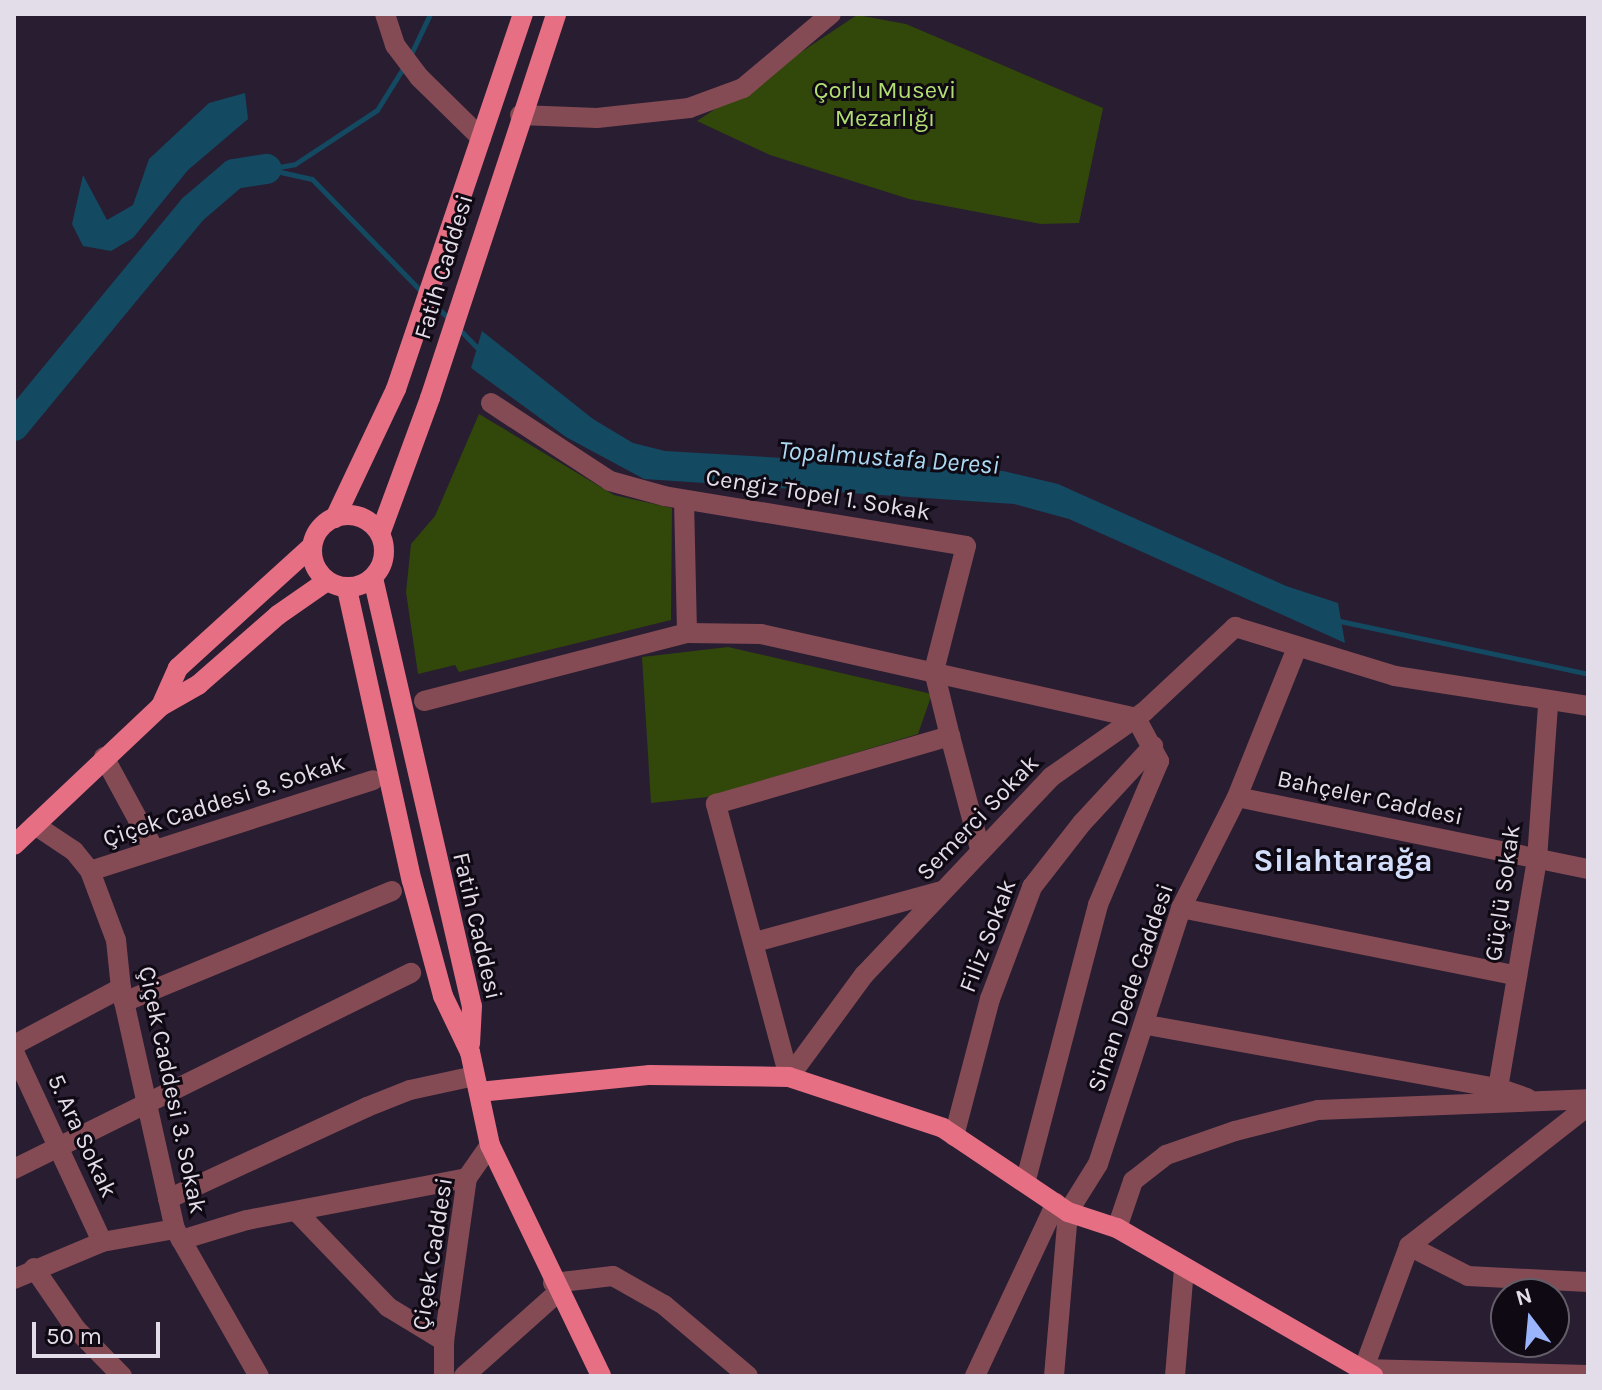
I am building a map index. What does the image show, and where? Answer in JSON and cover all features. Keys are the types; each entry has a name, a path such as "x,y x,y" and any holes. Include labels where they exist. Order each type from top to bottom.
{"main road":[{"name":"Fatih Caddesi","path":"335,518 396,389 523,14"},
{"name":"Fatih Caddesi","path":"380,534 398,493 475,251 556,14"},
{"path":"382,619 398,493"},
{"path":"14,845 161,706 198,685 278,615 337,585 373,578 383,563 380,534 355,516 335,518 321,526 311,547 178,668 161,706"},
{"path":"311,547 316,570 337,585"},
{"name":"Fatih Caddesi","path":"373,578 472,1006 470,1052"},
{"name":"Fatih Caddesi","path":"337,585 376,725 443,996 470,1052 490,1145 555,1288 601,1376"},
{"path":"477,1084 650,1075 789,1077 954,1136 1062,1207 1117,1228 1366,1374"}],"street":[{"path":"385,14 395,45 419,77 481,138"},
{"path":"520,115 597,118 689,108 743,88 831,14"},
{"name":"Cengiz Topel 1. Sokak","path":"491,403 610,481 684,500 966,546 934,671 980,849"},
{"path":"684,500 687,633"},
{"name":"Semerci Sokak","path":"789,1077 864,975 1051,777 1136,718 1235,627 1297,648"},
{"path":"424,701 687,633 761,634 1136,718 1159,761 1098,905 1025,1183"},
{"path":"1297,648 1395,676 1548,704 1588,706"},
{"name":"Sinan Dede Caddesi","path":"975,1376 1062,1207 1098,1164 1147,1025 1181,908 1237,797 1297,648"},
{"name":"Güçlü Sokak","path":"1498,1088 1537,859 1548,704"},
{"path":"789,1077 716,804 950,736"},
{"name":"Filiz Sokak","path":"954,1136 990,999 1032,887 1082,823 1153,746"},
{"path":"104,757 154,849"},
{"name":"Çiçek Caddesi 8. Sokak","path":"90,871 373,780"},
{"name":"Bahçeler Caddesi","path":"1237,797 1588,869"},
{"name":"Çiçek Caddesi 3. Sokak","path":"35,825 74,851 90,871 116,940 123,995 178,1235 259,1376"},
{"path":"14,1045 123,995 392,891"},
{"path":"755,942 942,891"},
{"path":"1181,908 1517,976"},
{"path":"14,1169 411,973"},
{"path":"1147,1025 1498,1088 1538,1102"},
{"name":"5. Ara Sokak","path":"14,1052 62,1145 102,1242"},
{"path":"168,1199 410,1090 477,1084"},
{"path":"1117,1228 1133,1181 1166,1155 1235,1131 1318,1110 1588,1099"},
{"path":"1588,1106 1409,1246 1366,1374 1588,1375"},
{"name":"Çiçek Caddesi","path":"444,1376 444,1341 467,1178 490,1145"},
{"path":"14,1279 102,1242 178,1235 467,1178"},
{"path":"1054,1376 1062,1207"},
{"path":"297,1212 388,1307 444,1341"},
{"path":"1409,1246 1468,1276 1588,1282"},
{"path":"34,1268 76,1329 122,1376"},
{"path":"1175,1376 1184,1268"},
{"path":"464,1376 555,1288 613,1276 664,1305 748,1376"}],"green space":[{"name":"Çorlu Musevi Mezarlığı","path":"857,15 906,24 1103,108 1079,223 1041,224 909,199 770,155 697,121"},
{"path":"479,414 614,495 672,508 671,620 459,672 455,665 418,674 406,592 411,544 435,516"},
{"path":"728,647 932,694 918,734 708,797 651,803 642,657"}],"water":[{"path":"245,93 248,119 188,170 133,238 111,251 83,246 72,224 83,175 107,220 133,205 149,159 209,103"},
{"path":"482,331 593,419 633,443 665,451 1003,471 1058,484 1286,586 1338,603 1345,643 1069,519 1014,504 644,479 566,437 471,368"}],"waterway":[{"path":"410,56 430,14"},
{"path":"273,168 295,164 377,110 405,65"},
{"name":"Topalmustafa Deresi","path":"267,169 312,179 422,292"},
{"path":"14,426 193,209 234,174 267,169"},
{"name":"Topalmustafa Deresi","path":"432,302 450,320"},
{"name":"Topalmustafa Deresi","path":"460,330 481,352"},
{"name":"Topalmustafa Deresi","path":"1335,620 1588,674"}],"district":[{"name":"Silahtarağa","path":"1343,861"}]}
